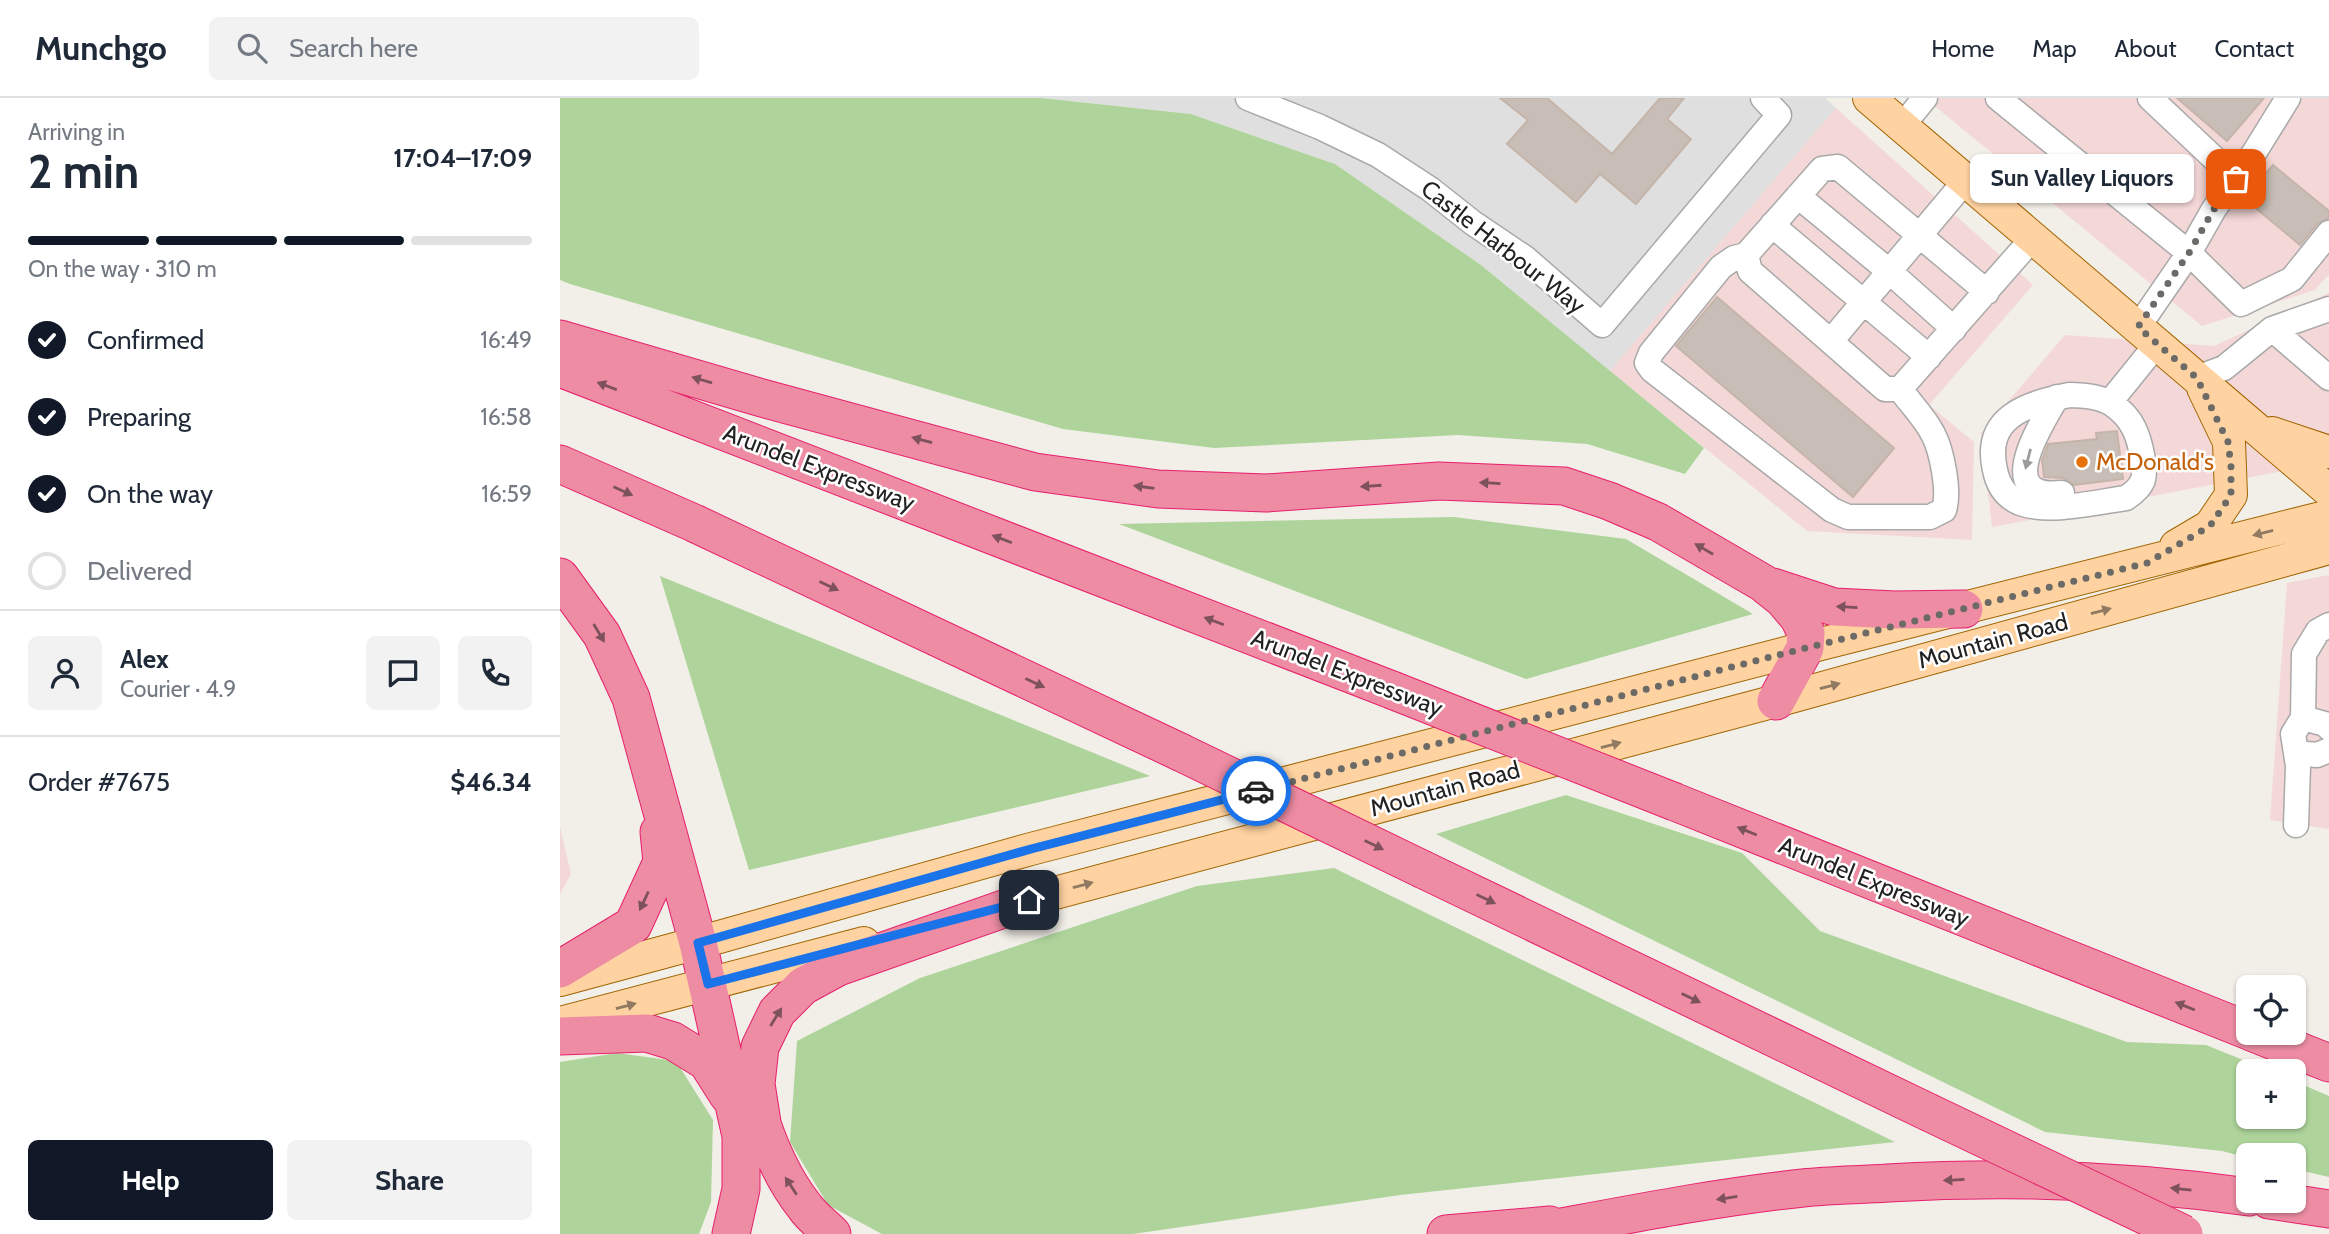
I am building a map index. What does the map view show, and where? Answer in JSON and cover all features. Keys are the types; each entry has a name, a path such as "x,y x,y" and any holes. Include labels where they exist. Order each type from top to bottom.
{"highway":[{"path":"560,339 762,398 1035,472 1158,489 1266,493 1439,481 1564,486 1658,522 1763,583 1783,599 1799,618 1806,633 1805,648 1776,701"},
{"name":"Arundel Expressway","path":"560,368 1675,802 2236,1026"},
{"path":"560,464 694,523 1180,752 2184,1234"},
{"path":"560,577 602,635 631,698 705,941 752,1133"},
{"path":"1763,583 1834,607 1964,609"},
{"path":"560,969 632,925 662,862 651,764"},
{"path":"731,1234 752,1133 760,1047 777,1012 803,986 838,967 1029,900"},
{"path":"560,1036 647,1033 674,1041 707,1062 752,1133 805,1208 832,1234"},
{"name":"Arundel Expressway","path":"2283,1045 2329,1063"},
{"path":"1524,1234 1726,1198 1804,1188 1986,1178 2103,1181 2236,1196"},
{"path":"2306,1206 2329,1209"},
{"path":"1446,1234 1596,1221"}],"main road":[{"path":"1869,98 2329,491"},
{"path":"2147,563 2210,526 2231,495 2228,442 2197,378"},
{"path":"2257,429 2329,452"},
{"name":"Mountain Road","path":"560,980 1031,849 1805,648 2329,516"},
{"name":"Mountain Road","path":"560,1023 1776,701 2329,548"}],"street":[{"name":"Castle Harbour Way","path":"1248,98 1320,127 1378,155 1525,258 1602,325 1779,115 1763,98"},
{"path":"1902,126 1925,98"},
{"path":"1997,98 2189,253 2241,304 2292,279 2329,233"},
{"path":"2150,98 2236,179"},
{"path":"2110,402 2214,209 2288,98"},
{"path":"1900,389 1933,433 1941,460 1947,500 1944,510 1930,517 1848,517 1832,510 1652,370 1647,363 1651,353 1721,267 1734,258 1746,255 1822,169 1838,167 1987,292"},
{"path":"1831,341 1966,180"},
{"path":"1798,196 1954,329"},
{"path":"1772,225 1929,357"},
{"path":"1746,255 1751,271 1885,389 1900,389 2033,238"},
{"path":"2197,378 2224,368 2272,329 2329,309"},
{"path":"2272,329 2329,378"},
{"path":"2085,395 2110,402 2127,416 2139,435 2144,468 2142,482 2135,492 2127,497 2053,508 2021,503 2004,493 1996,476 1992,454 1997,434 2010,415 2026,406 2057,397 2085,395"},
{"path":"2057,397 2040,425 2027,457 2025,480 2030,487 2046,495 2099,489 2127,497"},
{"path":"2296,825 2298,766 2292,734 2303,718 2304,654 2318,631 2329,625"},
{"path":"2303,718 2325,724 2329,728"},
{"path":"2296,753 2317,755 2329,750"}],"shaded area":[{"path":"1041,98 1825,98 1836,108 1610,371 1481,265 1335,164 1191,114"},
{"path":"1925,98 2329,98 2329,274 2315,290 2202,326"},
{"path":"1836,108 2033,285 1929,405 1974,442 1972,540 1807,531 1610,371"},
{"path":"2329,293 2329,462 1992,527 1981,433 2065,335 2214,346"},
{"path":"2329,575 2329,829 2270,820 2287,583"},
{"path":"560,827 571,874 560,894"}],"green space":[{"path":"560,98 1041,98 1191,114 1335,164 1481,265 1704,448 1685,474 1587,444 1458,435 1214,448 1063,429 570,284 560,280"},
{"path":"1454,517 1626,539 1753,614 1526,679 1119,524"},
{"path":"660,576 1150,776 749,870"},
{"path":"1566,795 1742,853 1820,931 2127,1042 2206,1045 2240,1059 2236,1059 2236,1129 2306,1129 2306,1086 2329,1096 2329,1177 2306,1172 2306,1143 2236,1143 2236,1155 2045,1132 1436,834"},
{"path":"1334,868 1895,1142 1400,1195 1133,1234 882,1234 828,1205 790,1142 797,1041 920,978 1197,886"},
{"path":"617,1053 676,1061 713,1120 711,1202 699,1234 560,1234 560,1062"}],"building":[{"path":"1500,98 1547,98 1612,154 1660,98 1684,98 1667,119 1691,139 1636,204 1600,174 1576,202 1507,144 1528,120"},
{"path":"2177,98 2264,98 2227,141"},
{"path":"2273,165 2329,211 2329,218 2318,223 2300,245 2245,199"},
{"path":"1717,297 1894,448 1853,497 1676,346"},
{"name":"McDonald's","path":"2117,431 2123,479 2074,485 2063,478 2044,477 2042,460 2048,444 2097,439 2096,433"}],"way so far":[{"path":"1256,791 1778,655 2147,563 2210,526 2231,495 2228,442 2197,378 2138,327 2236,179"}],"place":[{"name":"Sun Valley Liquors","path":"2236,179"},
{"name":"McDonald's","path":"2082,462"}],"route":[{"path":"1029,900 708,984 698,943 1031,849 1256,791"}]}
